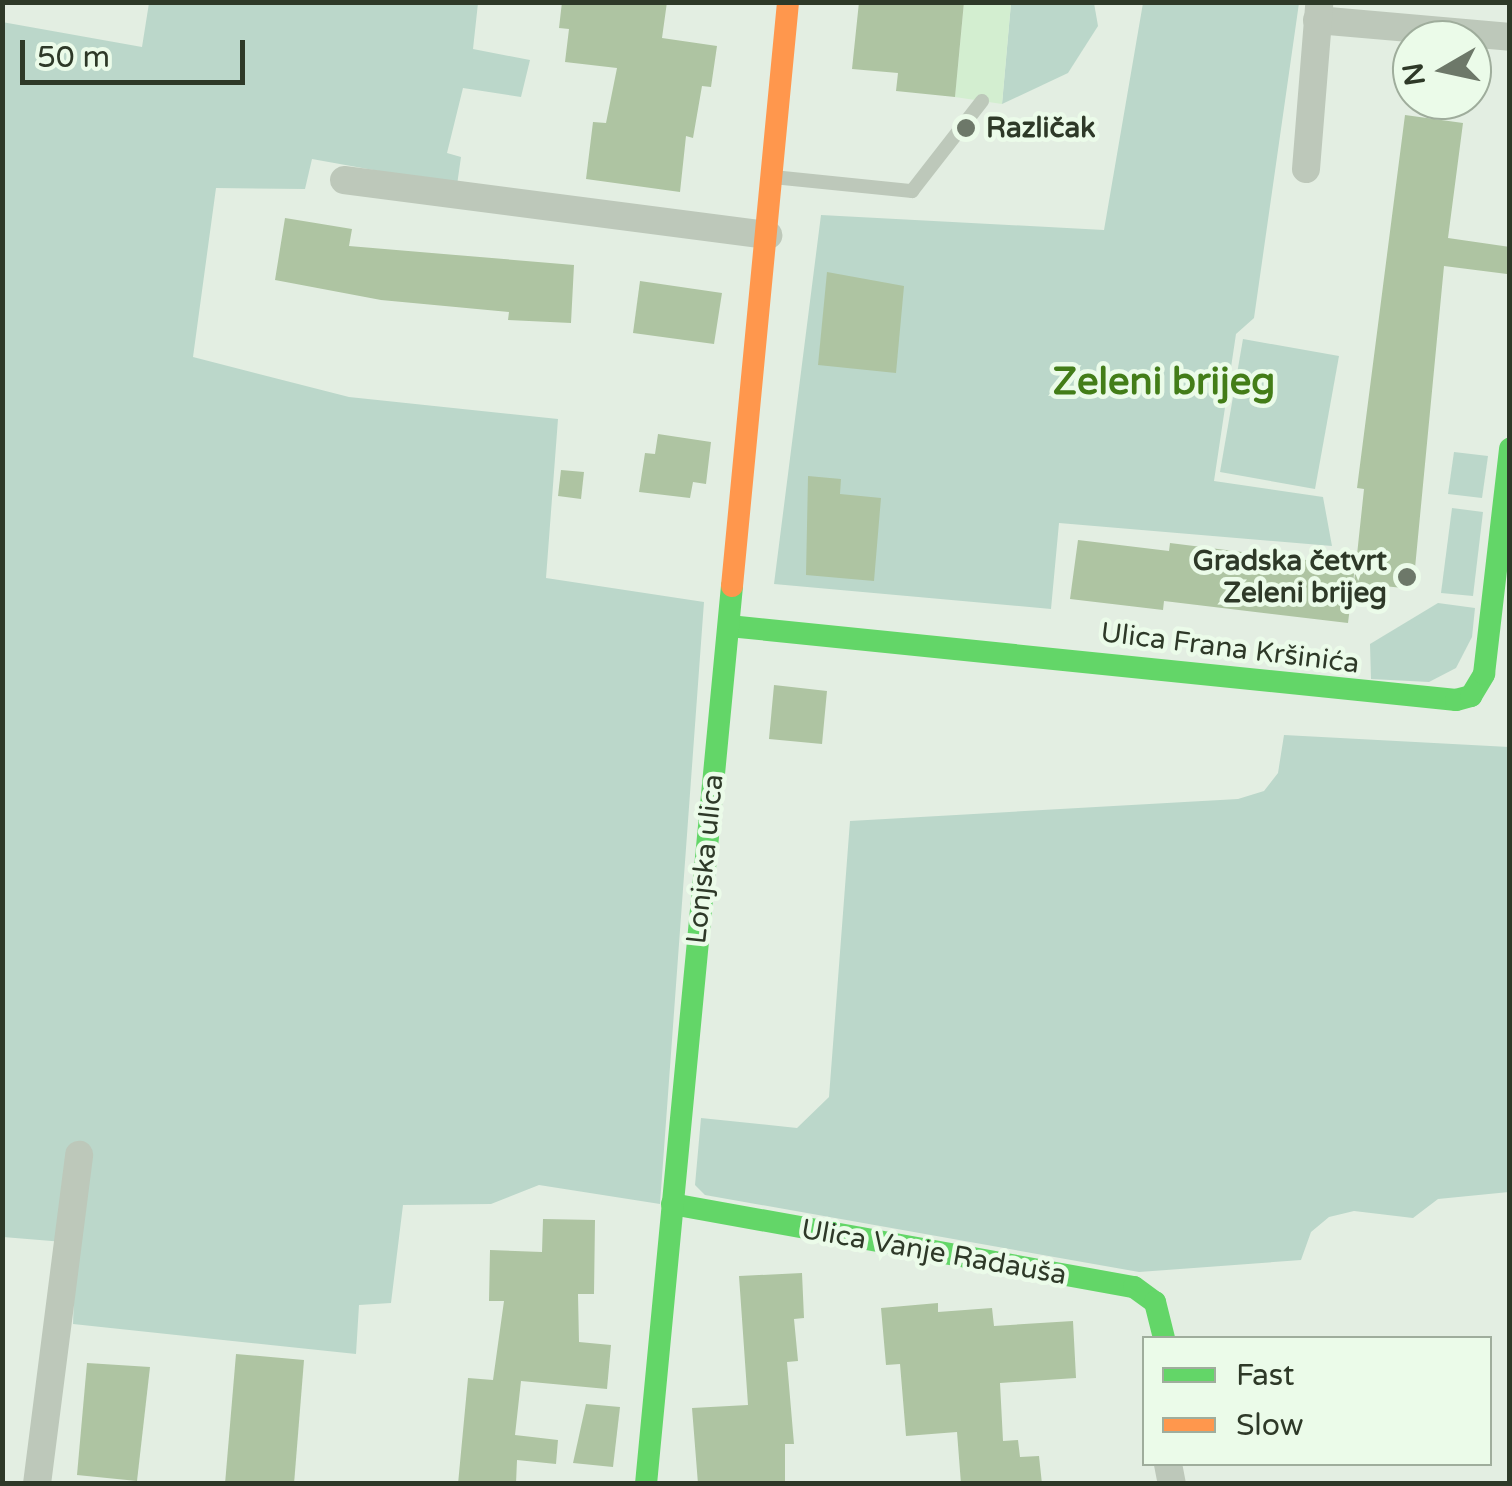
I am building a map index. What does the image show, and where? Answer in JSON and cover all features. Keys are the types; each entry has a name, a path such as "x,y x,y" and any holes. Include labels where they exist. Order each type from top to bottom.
{"street":[{"name":"Lonjska ulica","path":"646,1484 788,2"},
{"path":"1306,168 1318,11 1510,37"},
{"path":"344,180 768,235"},
{"name":"Ulica Frana Kršinića","path":"728,626 1456,700 1471,696 1484,674 1510,448"},
{"path":"37,1484 79,1155"},
{"name":"Ulica Vanje Radauša","path":"672,1204 1134,1287 1155,1302 1164,1336"}],"lane":[{"path":"773,176 912,191 982,101"}],"shaded area":[{"path":"149,3 478,3 473,49 530,60 521,97 463,88 447,153 461,157 457,185 312,159 305,189 216,188 193,357 349,397 558,419 546,578 704,602 660,1204 539,1185 491,1204 403,1205 391,1303 359,1305 356,1354 73,1324 76,1243 3,1237 2,22 142,47"},
{"path":"964,3 1011,3 1002,104 955,97"},
{"path":"1011,3 1094,3 1098,26 1068,73 1002,104"},
{"path":"1143,3 1299,3 1254,318 1236,334 1214,481 1323,497 1332,546 1059,523 1051,609 774,584 821,215 1104,230"},
{"path":"1243,339 1339,356 1315,489 1220,472"},
{"path":"1454,452 1488,456 1482,498 1448,494"},
{"path":"1452,508 1483,512 1473,596 1441,593"},
{"path":"1438,603 1475,608 1472,637 1456,668 1429,682 1371,679 1370,644"},
{"path":"1284,735 1509,747 1509,1192 1438,1199 1413,1218 1354,1211 1329,1217 1311,1232 1301,1260 1139,1272 705,1195 695,1185 701,1118 797,1128 829,1097 850,821 1238,799 1264,791 1278,773"}],"building":[{"path":"562,2 667,2 662,38 717,46 711,87 702,86 693,138 686,136 680,192 586,179 593,122 606,123 617,68 565,62 569,29 559,28"},
{"path":"859,2 964,2 955,97 896,91 898,73 852,69"},
{"path":"1404,120 1463,123 1448,238 1510,247 1507,274 1444,266 1413,589 1354,583 1364,489 1357,488"},
{"path":"285,218 352,229 349,246 574,265 571,323 508,320 509,312 381,300 275,280"},
{"path":"827,272 904,286 896,373 818,365"},
{"path":"640,281 722,293 714,344 633,333"},
{"path":"658,434 711,442 706,484 693,482 690,498 639,492 645,453 655,454"},
{"path":"561,470 584,472 581,499 558,496"},
{"path":"808,476 841,479 840,494 881,498 874,581 806,575"},
{"path":"1078,540 1169,551 1170,543 1355,566 1348,623 1164,601 1163,610 1070,599"},
{"path":"774,685 827,691 822,744 769,739"},
{"path":"543,1219 595,1220 594,1294 578,1294 579,1342 611,1345 607,1389 521,1381 515,1435 558,1440 556,1464 517,1460 516,1484 458,1484 468,1378 493,1380 504,1301 489,1301 490,1250 542,1252"},
{"path":"802,1273 804,1318 794,1319 798,1361 787,1362 794,1444 785,1444 785,1484 698,1484 692,1408 748,1405 739,1276"},
{"path":"938,1303 938,1312 992,1308 994,1326 1073,1321 1076,1378 1000,1383 1003,1441 1018,1440 1020,1457 1039,1456 1042,1484 961,1484 957,1432 906,1436 900,1364 886,1365 881,1308"},
{"path":"236,1354 304,1360 294,1484 225,1484"},
{"path":"87,1363 150,1367 137,1481 77,1475"},
{"path":"586,1404 620,1407 613,1467 573,1463"}],"traffic: fast":[{"path":"729,626 1456,700 1471,696 1484,674 1510,448"},
{"path":"646,1484 732,586"},
{"path":"672,1204 1134,1287 1155,1302 1164,1336"}],"traffic: slow":[{"path":"732,586 788,2"}],"place":[{"name":"Različak","path":"966,128"},
{"name":"Gradska četvrt Zeleni brijeg","path":"1407,577"}],"district":[{"name":"Zeleni brijeg","path":"1164,383"}]}
